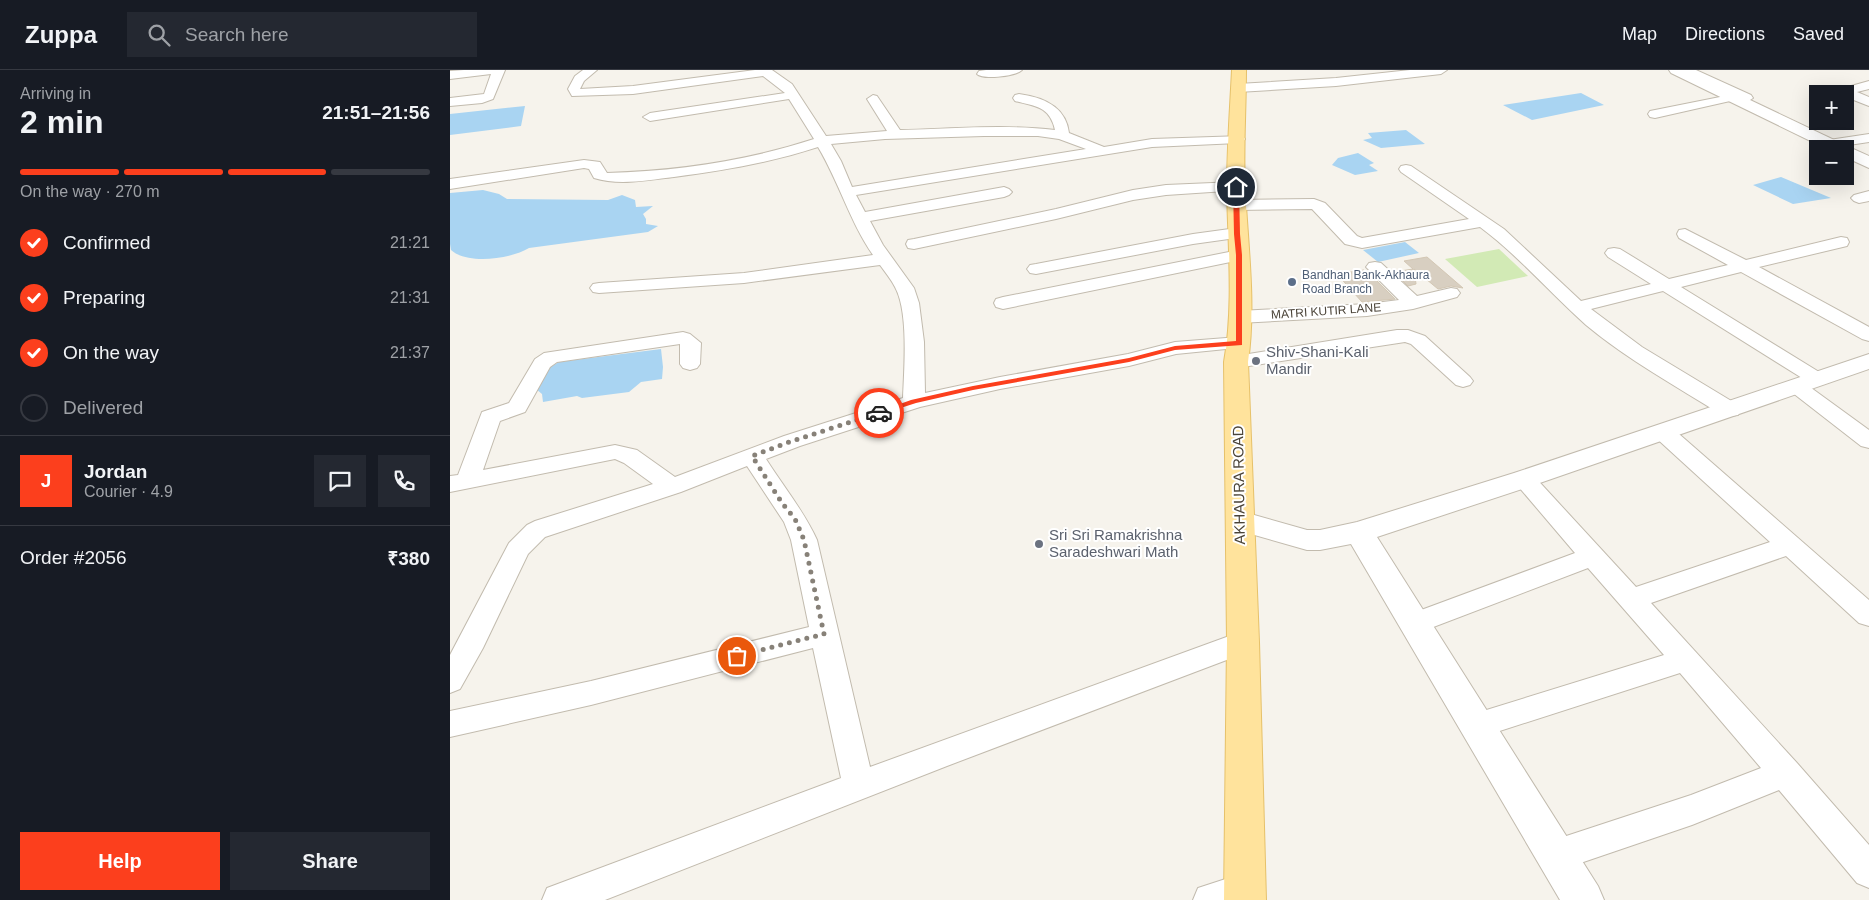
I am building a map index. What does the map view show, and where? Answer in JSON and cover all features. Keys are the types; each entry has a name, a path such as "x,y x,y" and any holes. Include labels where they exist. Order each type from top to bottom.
{"main road":[{"name":"AKHAURA ROAD","path":"1239,79 1236,196 1245,895"}],"street":[{"path":"450,75 498,70 489,96 475,100 450,102"},
{"path":"591,70 579,79 574,89 576,93 633,90 764,71 785,83 834,161 847,192 875,246 906,288 910,303 914,342 914,402"},
{"path":"983,74 1016,70"},
{"path":"1239,79 1329,83 1441,70"},
{"path":"1676,70 1822,140"},
{"path":"1655,114 1739,100 1751,100 1686,70"},
{"path":"1869,85 1848,91 1850,94 1869,102"},
{"path":"650,117 794,95"},
{"path":"1019,98 1038,102 1046,106 1061,124 1063,128 1062,135"},
{"path":"873,99 896,135"},
{"path":"450,184 584,164 595,165 600,175 606,177 672,172 756,161 822,141 896,135 1013,131 1062,135 1103,151"},
{"path":"1854,142 1869,138"},
{"path":"847,192 1152,144 1238,139"},
{"path":"1854,156 1869,163"},
{"path":"1406,169 1481,222 1526,257 1605,330 1730,410"},
{"path":"860,218 1004,192"},
{"path":"914,244 1148,193 1236,196 1314,204 1319,206 1351,240 1362,243 1481,222"},
{"path":"1685,234 1869,335"},
{"path":"1036,269 1193,239 1238,244"},
{"path":"1578,307 1841,242"},
{"path":"1003,303 1238,244"},
{"path":"1614,253 1666,286 1806,383 1869,441"},
{"path":"599,288 734,279 885,259"},
{"name":"MATRI KUTIR LANE","path":"1375,267 1413,303"},
{"name":"MATRI KUTIR LANE","path":"1239,317 1348,312 1413,303 1451,293"},
{"path":"450,681 470,648 518,549 536,531 792,441 914,402 1000,382 1129,360 1175,348 1238,353 1397,336 1408,336 1418,340 1463,381"},
{"path":"459,482 490,417 517,407 542,363 551,357 683,338 691,343 690,364"},
{"path":"1240,521 1308,540 1320,540 1359,532 1730,410 1869,361"},
{"path":"1663,432 1869,616"},
{"path":"459,482 615,452 624,453 638,460 646,469 670,484"},
{"path":"752,456 782,503 795,519 804,540 858,787"},
{"path":"1524,479 1786,773 1869,870"},
{"path":"1359,532 1583,900"},
{"path":"1631,599 1790,545"},
{"path":"1415,623 1593,556"},
{"path":"450,724 523,710 616,688 824,634"},
{"path":"560,900 936,756 1242,642"},
{"path":"1478,725 1686,660"},
{"path":"1557,856 1692,810 1786,773"},
{"path":"1211,900 1245,895"}],"green space":[{"path":"1499,249 1528,276 1477,287 1445,259"}],"water":[{"path":"1581,93 1604,105 1532,120 1503,105"},
{"path":"525,106 521,126 450,135 450,114"},
{"path":"1406,130 1425,144 1381,148 1363,140 1372,138 1368,133"},
{"path":"1358,153 1374,163 1369,165 1378,171 1355,175 1332,165 1338,158"},
{"path":"1781,177 1831,198 1793,204 1753,185"},
{"path":"483,190 499,194 507,199 608,200 622,195 635,200 636,207 653,206 643,214 646,224 658,226 648,232 529,248 501,257 489,259 467,258 451,250 450,193"},
{"path":"1405,242 1419,253 1378,262 1363,250"},
{"path":"661,349 662,379 641,382 629,392 582,398 577,396 543,402 542,394 536,389 538,374 559,362"}],"building":[{"path":"1427,257 1463,288 1451,286 1438,289 1414,269 1416,284 1408,286 1394,272 1413,269 1404,261"},
{"path":"1364,270 1395,299 1362,302 1337,274"}],"way so far":[{"path":"737,656 824,634 804,540 795,519 782,503 752,456 879,413"}],"place":[{"name":"Bandhan Bank-Akhaura Road Branch","path":"1292,282"},
{"name":"Shiv-Shani-Kali Mandir","path":"1256,361"},
{"name":"Sri Sri Ramakrishna Saradeshwari Math","path":"1039,544"}],"route":[{"path":"879,413 914,402 1000,382 1129,360 1163,350 1195,345 1239,343 1239,255 1236,187"}]}
